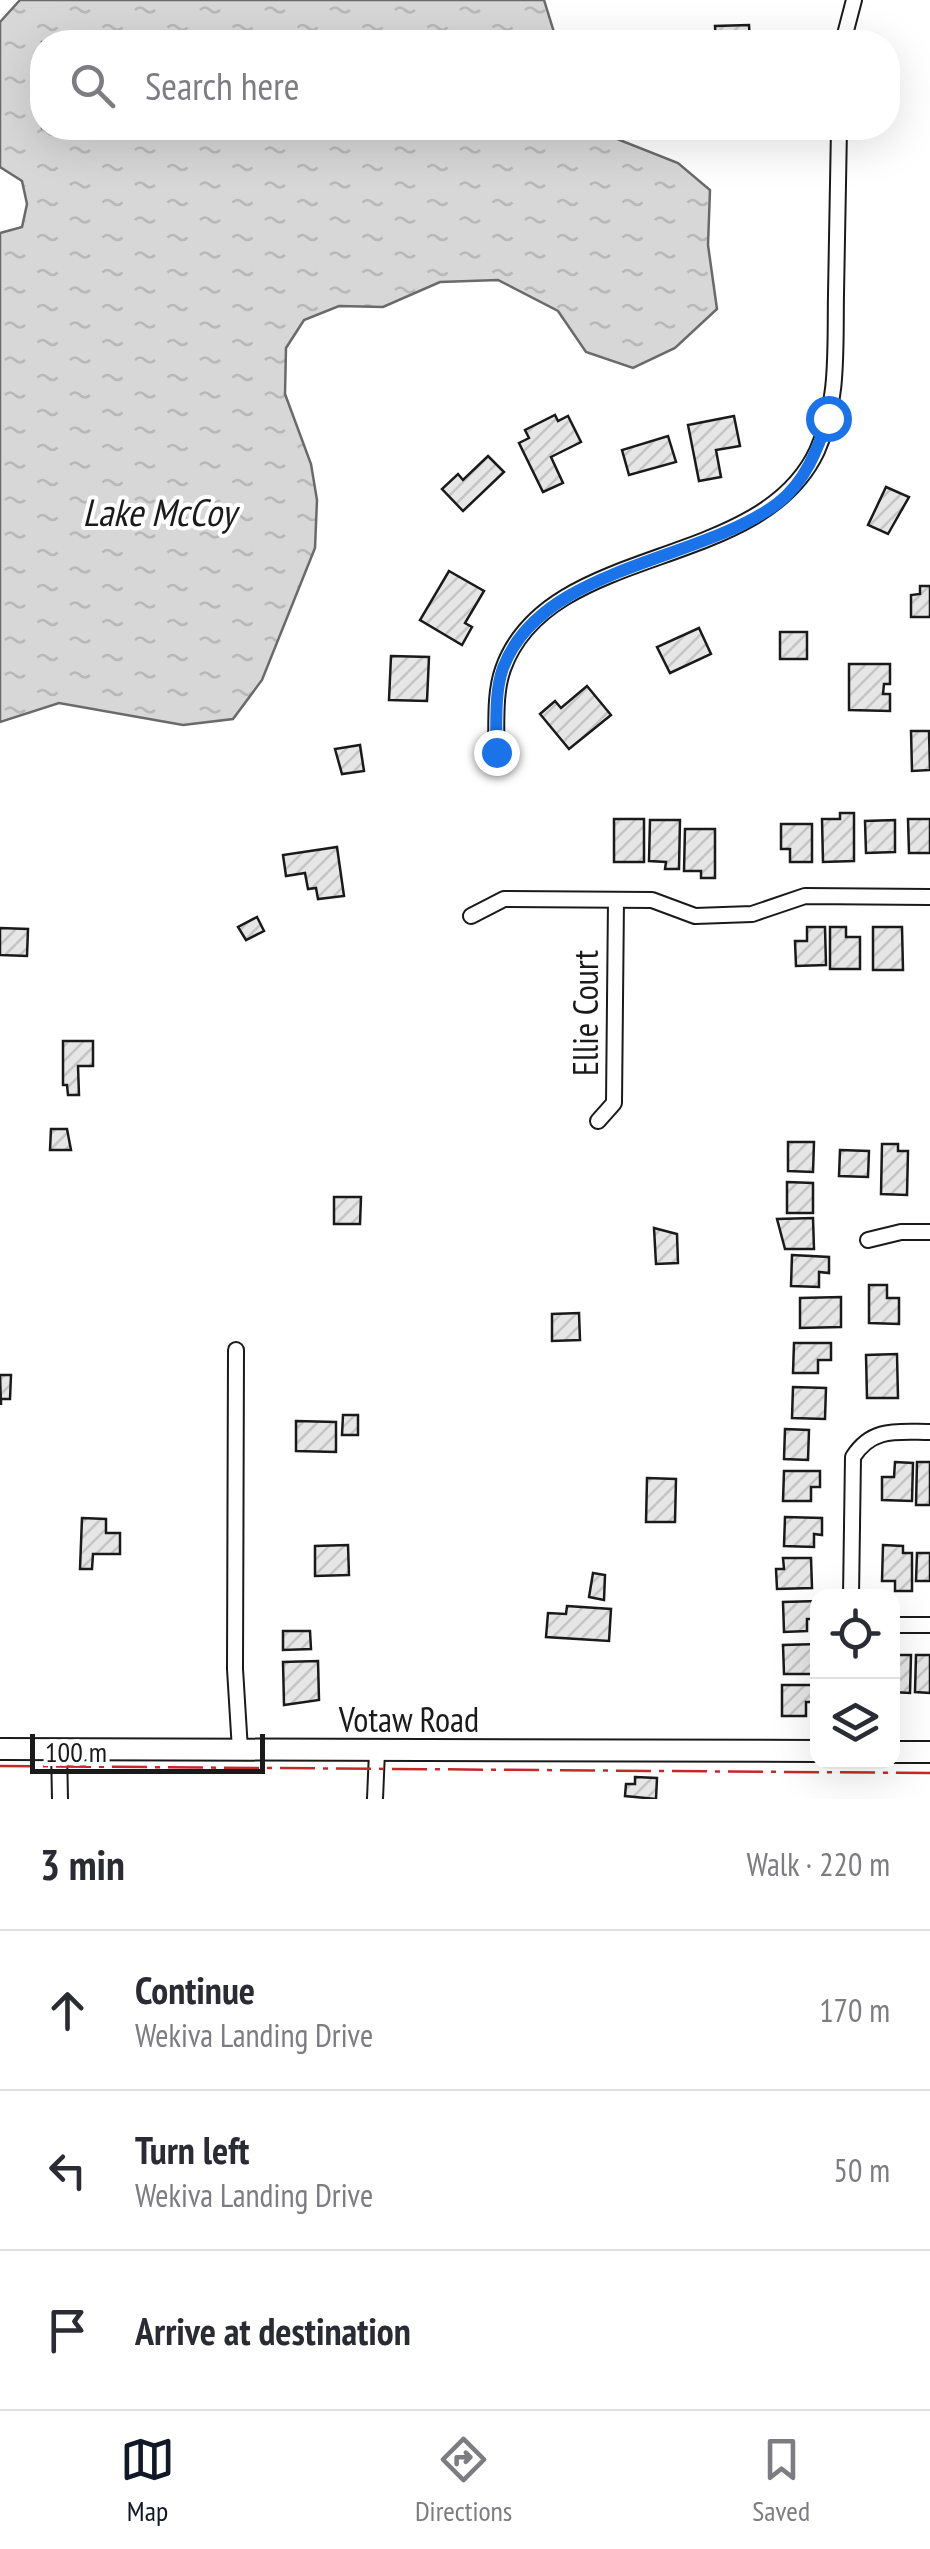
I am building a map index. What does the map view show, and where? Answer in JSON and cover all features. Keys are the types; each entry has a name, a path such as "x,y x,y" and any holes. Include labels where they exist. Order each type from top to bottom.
{"street":[{"path":"846,30 854,0"},
{"path":"496,752 502,672 517,639 540,616 574,594 721,533 778,504 816,453 828,418 834,373 840,140"},
{"path":"471,916 504,899 652,900 694,916 752,914 804,896 930,897"},
{"name":"Ellie Court","path":"598,1120 614,1103 616,900"},
{"path":"868,1240 930,1232"},
{"path":"236,1350 235,1669 240,1750"},
{"path":"851,1589 853,1457 864,1440 883,1432 930,1432"},
{"path":"900,1625 930,1625"},
{"path":"60,1748 60,1799"},
{"name":"Votaw Road","path":"0,1749 810,1752"},
{"path":"374,1799 376,1751"},
{"path":"900,1752 930,1752"}],"water":[{"name":"Lake McCoy","path":"20,0 544,0 553,30 30,30 30,140 620,140 678,163 710,190 708,245 717,309 675,348 633,368 586,352 558,311 498,280 440,282 383,307 339,306 304,320 286,348 285,394 311,464 317,500 315,548 262,680 233,719 183,725 59,703 0,722 0,233 22,227 27,204 22,181 0,167 0,22"}],"building":[{"path":"749,25 749,30 715,30 715,26"},
{"path":"555,415 558,421 568,416 581,442 551,457 563,483 543,492 519,443 529,438 525,430"},
{"path":"734,416 740,446 716,450 721,477 699,481 688,425"},
{"path":"668,436 676,462 629,475 622,450"},
{"path":"488,456 504,472 463,511 442,489 458,474 463,480"},
{"path":"886,487 909,497 888,534 868,525"},
{"path":"449,571 484,591 465,623 472,627 462,645 420,620"},
{"path":"920,586 930,586 930,617 911,617 911,595 920,594"},
{"path":"699,628 711,654 670,673 657,647"},
{"path":"780,632 807,632 807,659 780,659"},
{"path":"391,656 429,657 427,701 389,700"},
{"path":"849,664 890,664 890,684 884,684 883,694 890,694 890,711 849,710"},
{"path":"587,686 611,715 569,749 540,714 555,701 561,708"},
{"path":"911,731 929,731 930,770 912,771"},
{"path":"360,745 364,771 342,774 335,749"},
{"path":"840,813 854,813 854,861 823,862 822,819 840,819"},
{"path":"614,819 644,819 644,862 614,862"},
{"path":"908,819 930,819 930,853 909,853"},
{"path":"650,820 680,820 679,869 665,869 666,862 649,861"},
{"path":"895,820 895,852 866,853 865,821"},
{"path":"781,824 812,824 812,862 790,862 790,849 781,849"},
{"path":"685,829 715,829 715,878 701,878 701,871 684,871"},
{"path":"337,847 344,896 318,899 316,888 308,889 305,873 286,876 283,855"},
{"path":"257,917 264,931 246,940 238,927"},
{"path":"807,927 825,927 826,965 796,966 795,941 807,941"},
{"path":"830,927 846,927 846,937 860,937 860,969 830,969"},
{"path":"873,927 902,927 903,970 873,970"},
{"path":"0,928 28,929 27,956 0,955"},
{"path":"63,1041 93,1041 93,1066 78,1066 79,1095 68,1095 67,1085 63,1085"},
{"path":"51,1129 67,1129 71,1150 50,1150"},
{"path":"788,1142 814,1142 813,1172 788,1171"},
{"path":"882,1144 898,1144 898,1151 908,1151 907,1195 881,1194"},
{"path":"840,1150 869,1151 868,1177 839,1176"},
{"path":"787,1182 813,1183 813,1213 787,1213"},
{"path":"334,1197 361,1197 360,1224 334,1224"},
{"path":"813,1218 814,1249 785,1249 777,1219"},
{"path":"654,1228 677,1234 678,1263 656,1264"},
{"path":"792,1255 829,1257 829,1273 819,1272 819,1287 791,1286"},
{"path":"869,1285 887,1285 887,1298 899,1298 899,1324 869,1323"},
{"path":"841,1297 841,1327 800,1328 800,1298"},
{"path":"579,1313 580,1340 552,1341 552,1314"},
{"path":"794,1343 831,1343 831,1360 818,1360 818,1373 793,1373"},
{"path":"897,1354 898,1398 867,1398 866,1355"},
{"path":"0,1375 11,1375 10,1399 1,1399 1,1405"},
{"path":"793,1387 826,1388 825,1419 792,1418"},
{"path":"343,1415 358,1415 358,1435 342,1435"},
{"path":"296,1421 336,1422 336,1452 296,1451"},
{"path":"785,1429 809,1430 808,1460 784,1459"},
{"path":"895,1462 913,1463 912,1501 882,1500 882,1477 894,1477"},
{"path":"917,1462 930,1462 930,1505 916,1505"},
{"path":"784,1471 820,1471 820,1487 811,1487 811,1501 783,1501"},
{"path":"647,1478 676,1479 675,1522 646,1522"},
{"path":"785,1517 822,1518 822,1535 814,1534 814,1547 784,1546"},
{"path":"82,1518 106,1519 106,1533 120,1533 120,1554 93,1554 92,1569 80,1569"},
{"path":"348,1545 349,1575 315,1576 315,1546"},
{"path":"883,1545 903,1546 903,1553 912,1553 912,1591 895,1589 895,1581 882,1581"},
{"path":"917,1553 930,1553 930,1581 916,1581"},
{"path":"783,1558 811,1558 812,1588 777,1589 776,1569 784,1569"},
{"path":"593,1573 605,1575 604,1600 589,1597"},
{"path":"810,1601 807,1631 784,1632 783,1602"},
{"path":"567,1606 611,1609 609,1641 546,1637 548,1613 566,1614"},
{"path":"283,1631 310,1631 311,1649 283,1650"},
{"path":"810,1644 810,1674 784,1674 783,1645"},
{"path":"900,1655 911,1655 910,1693 900,1692"},
{"path":"916,1655 930,1655 930,1693 915,1692"},
{"path":"318,1661 319,1700 284,1705 283,1662"},
{"path":"782,1685 810,1685 806,1716 782,1716"},
{"path":"635,1777 657,1778 656,1799 625,1796 626,1784 635,1784"}],"power":[{"path":"0,1766 930,1773"}],"route":[{"path":"496,752 502,672 517,639 540,616 574,594 721,533 778,504 795,487 816,453 828,418"}]}
